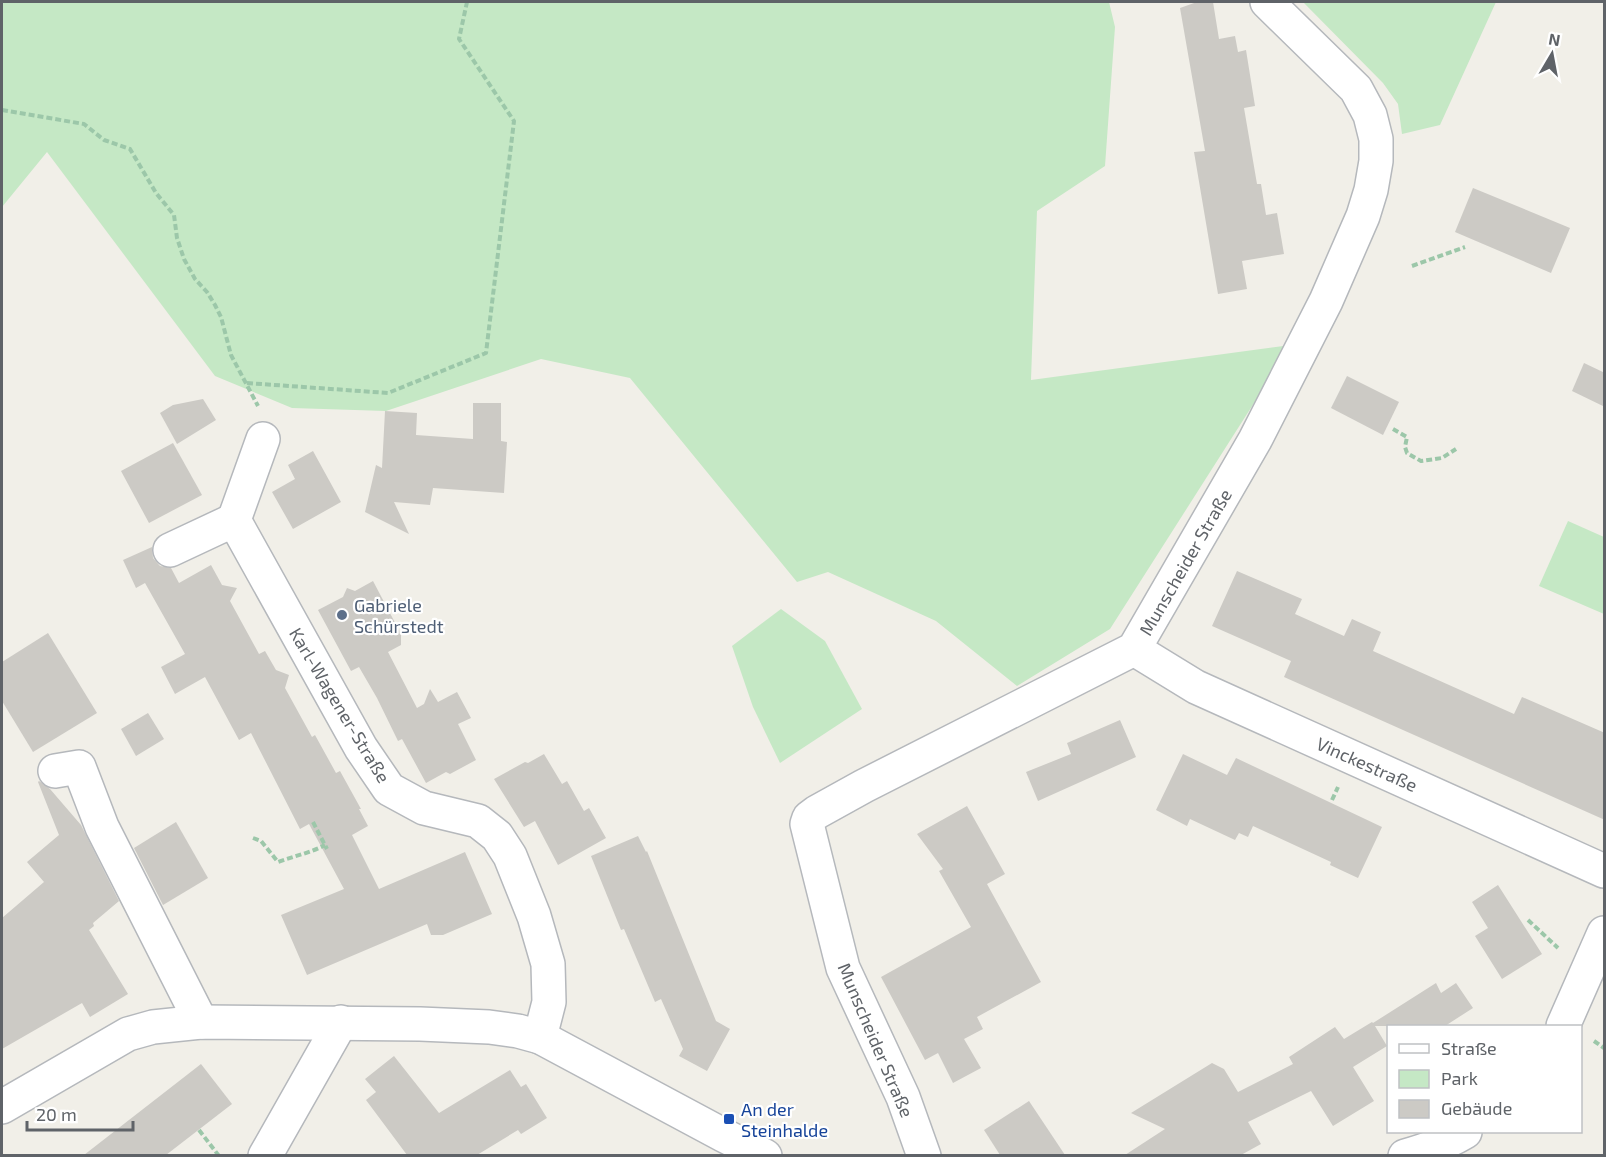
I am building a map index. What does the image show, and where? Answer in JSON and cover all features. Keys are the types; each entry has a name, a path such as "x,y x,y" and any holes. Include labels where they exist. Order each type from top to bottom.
{"street":[{"name":"Munscheider Straße","path":"924,1155 903,1097 843,968 807,824 809,818 864,786 1134,649 1255,440 1326,301 1363,216 1371,190 1376,161 1376,139 1370,115 1356,89 1267,2"},
{"path":"170,550 234,520 262,439"},
{"name":"Karl-Wagener-Straße","path":"234,520 361,748 389,789 424,808 478,821 497,836 510,856 534,916 548,963 549,1002 540,1037"},
{"name":"Vinckestraße","path":"1134,649 1196,687 1605,871"},
{"path":"55,771 79,767 102,827 201,1022"},
{"path":"1563,1025 1605,933"},
{"path":"2,1107 128,1034 144,1028 201,1022 341,1022 489,1027 540,1037 765,1155"},
{"path":"265,1155 341,1022"},
{"path":"1405,1155 1423,1151 1462,1133"}],"path":[{"path":"247,383 387,393 486,353 514,121 459,39 467,2"},
{"path":"2,110 84,124 104,140 130,149 156,193 174,215 177,238 184,259 218,311 231,354 260,410 262,439"},
{"path":"1412,266 1465,247"},
{"path":"1393,429 1407,437 1405,447 1407,453 1421,461 1442,458 1456,449"},
{"path":"252,838 261,841 278,862 326,847 315,823"},
{"path":"199,1130 219,1155"}],"green space":[{"path":"2,2 1109,2 1115,27 1105,166 1037,211 1031,380 1291,345 1110,629 1017,686 936,621 828,572 797,582 630,378 541,359 386,411 292,408 215,376 47,152 2,207"},
{"path":"1303,2 1496,2 1440,125 1402,134 1398,104 1383,83"},
{"path":"1568,521 1604,537 1604,614 1539,586"},
{"path":"781,609 825,641 862,709 780,763 753,707 732,646"}],"building":[{"path":"1197,2 1213,2 1219,39 1235,36 1238,52 1246,50 1255,106 1244,108 1257,184 1261,184 1266,215 1277,213 1284,254 1242,261 1247,289 1218,294 1194,152 1205,151 1180,8"},
{"path":"1473,188 1570,228 1551,273 1455,232"},
{"path":"1584,363 1605,373 1605,407 1572,391"},
{"path":"1347,376 1399,402 1383,435 1331,408"},
{"path":"203,399 216,420 177,444 160,413 173,405"},
{"path":"473,403 501,403 501,441 507,442 504,493 433,488 430,505 394,502 409,534 365,512 376,465 382,468 385,411 417,413 416,435 473,439"},
{"path":"173,443 202,495 149,523 121,471"},
{"path":"313,451 341,502 293,529 272,492 295,479 288,465"},
{"path":"152,547 153,558 160,566 171,568 179,583 211,565 222,585 237,588 230,601 259,654 265,651 276,670 289,675 285,688 312,737 315,735 336,773 340,771 361,809 359,809 368,826 352,835 379,889 465,852 492,914 443,935 431,935 427,924 307,975 281,915 344,889 309,824 300,829 251,733 239,740 205,677 175,694 161,667 185,654 145,583 136,588 123,560"},
{"path":"1237,571 1302,599 1295,614 1344,636 1352,619 1381,632 1373,651 1514,714 1522,697 1605,733 1605,820 1284,677 1291,661 1212,626"},
{"path":"373,581 401,634 401,645 388,652 417,708 424,704 430,689 438,702 457,692 471,718 458,724 476,760 450,774 446,772 426,783 402,739 398,741 359,667 351,671 318,610 343,597 347,588 355,591"},
{"path":"48,633 97,713 33,752 2,701 2,662"},
{"path":"148,713 164,739 136,756 121,729"},
{"path":"1120,720 1136,757 1038,801 1026,772 1071,754 1067,743"},
{"path":"544,754 562,784 567,781 584,811 589,808 606,838 558,865 535,821 524,827 494,779"},
{"path":"1183,754 1227,775 1236,758 1382,827 1358,878 1330,865 1331,862 1253,826 1248,837 1239,833 1235,840 1190,819 1187,826 1156,810"},
{"path":"39,781 50,789 81,825 119,901 93,923 94,926 89,930 128,994 90,1017 82,1003 2,1049 2,918 44,882 27,862 59,835"},
{"path":"967,806 1005,874 987,884 1041,982 977,1017 983,1029 964,1039 981,1068 953,1083 938,1053 925,1060 881,977 971,927 939,871 943,869 917,834"},
{"path":"176,822 208,878 163,905 134,848"},
{"path":"638,836 647,851 716,1021 730,1029 707,1071 679,1056 683,1049 661,999 655,1002 624,929 621,930 591,856"},
{"path":"1498,885 1542,954 1502,979 1475,936 1488,928 1472,902"},
{"path":"1436,983 1441,993 1456,983 1473,1008 1447,1025 1375,1026 1387,1046 1353,1067 1374,1101 1333,1126 1311,1091 1248,1122 1261,1144 1241,1155 1125,1155 1165,1129 1131,1113 1212,1063 1224,1069 1238,1092 1293,1064 1289,1057 1335,1027 1344,1039"},
{"path":"394,1056 439,1113 510,1070 521,1087 526,1084 547,1118 521,1134 518,1130 477,1155 407,1155 366,1100 376,1092 365,1079"},
{"path":"201,1064 232,1104 166,1155 84,1155"},
{"path":"1029,1101 1065,1155 1000,1155 984,1130"}],"place":[{"name":"Gabriele Schürstedt","path":"342,615"},
{"name":"An der Steinhalde","path":"729,1119"}]}
